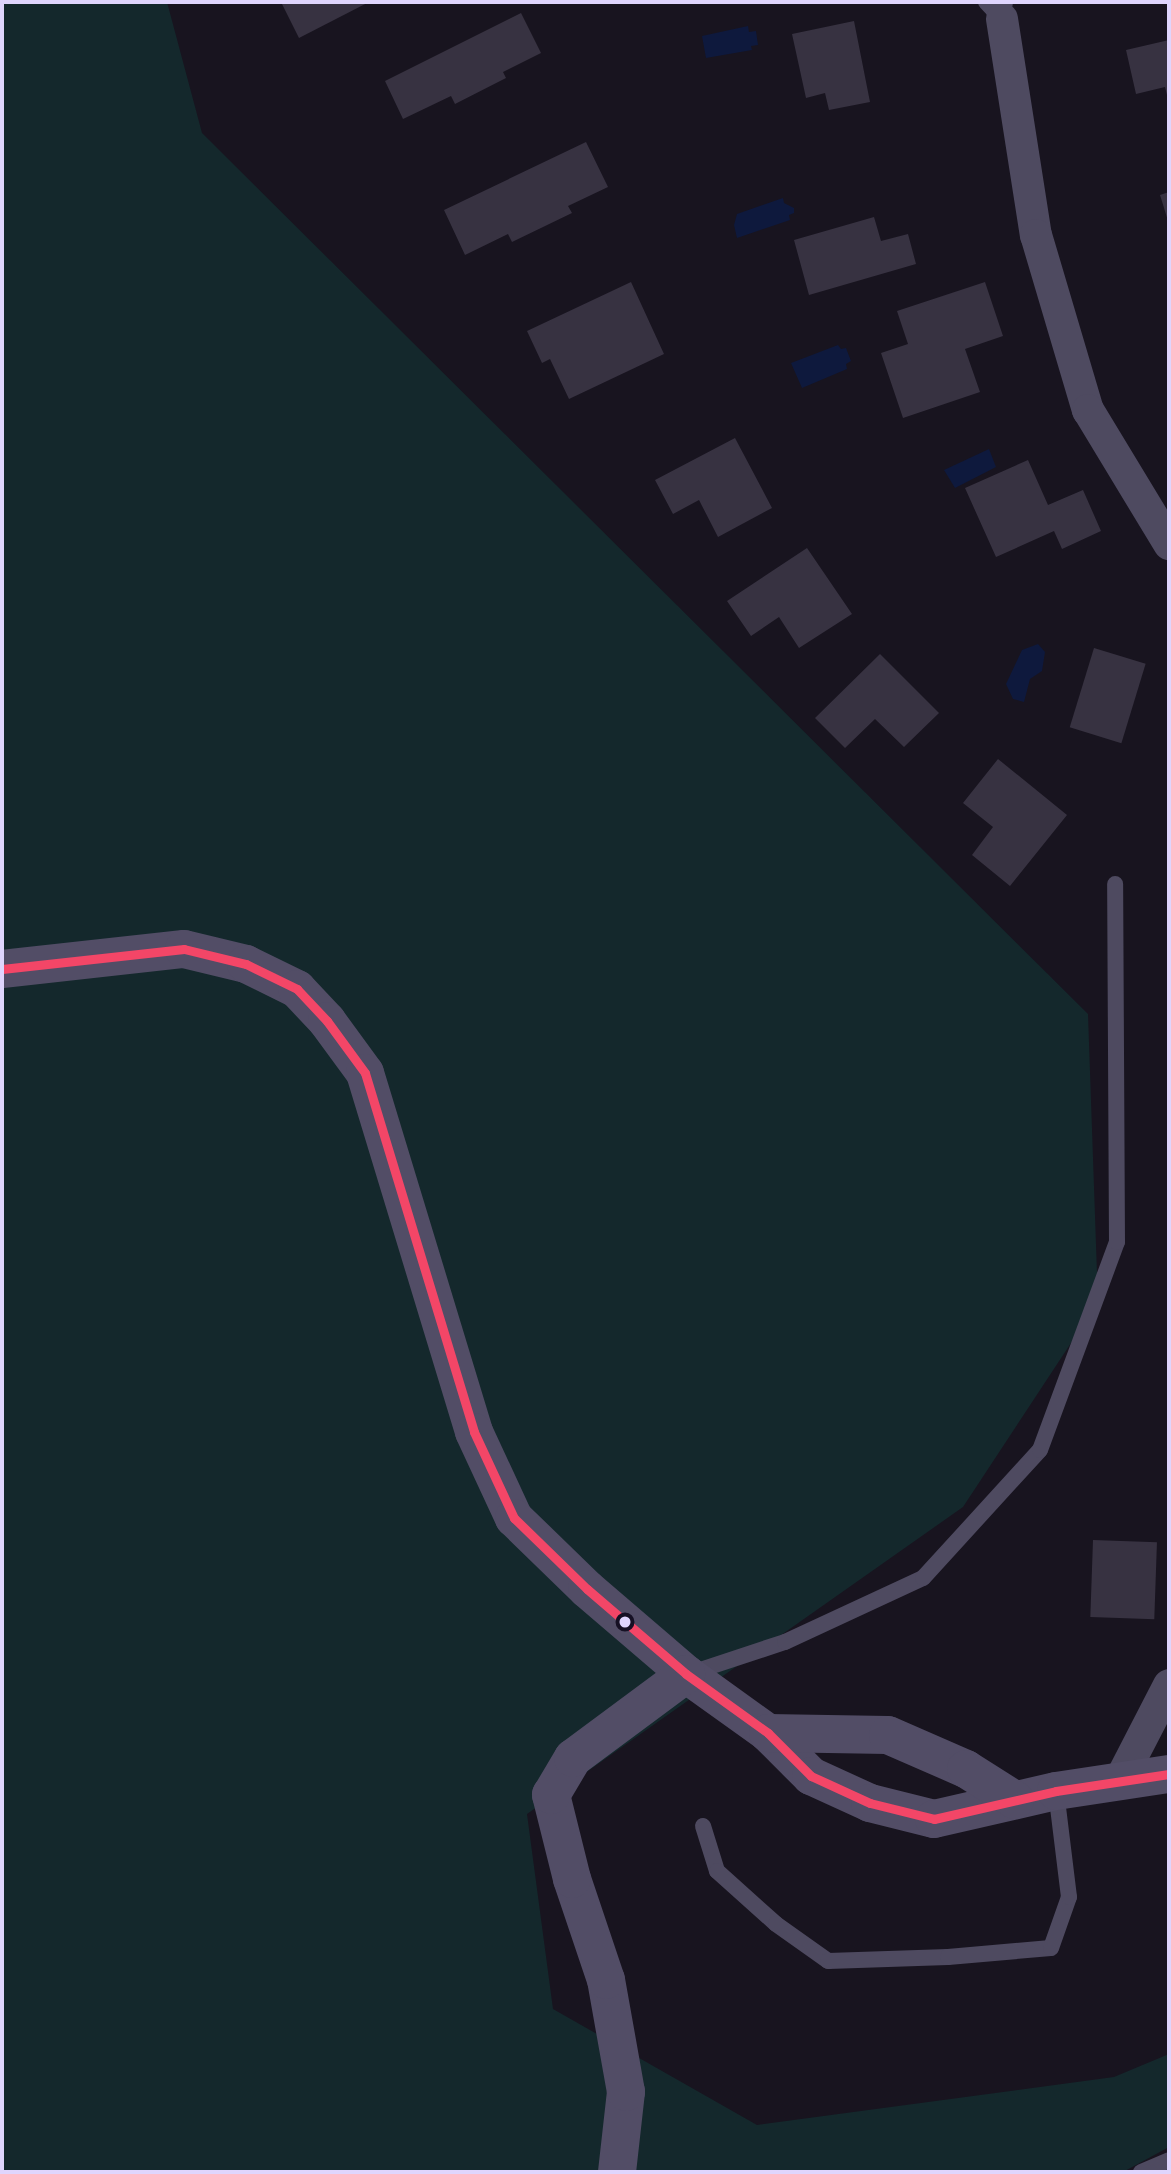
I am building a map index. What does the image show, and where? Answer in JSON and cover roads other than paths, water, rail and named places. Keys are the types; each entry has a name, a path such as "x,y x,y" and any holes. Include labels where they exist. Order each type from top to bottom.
{"street":[{"path":"998,7 1036,235 1088,410 1169,544"},
{"path":"2,968 184,949 246,964 297,989 327,1021 365,1073 474,1432 514,1518 587,1588 686,1674 768,1733 811,1776 870,1803 934,1819 1056,1791 1169,1774"},
{"path":"617,2172 626,2092 606,1980 572,1879 551,1796 573,1758 686,1674"},
{"path":"1119,1782 1169,1685"},
{"path":"768,1733 888,1735 966,1769 1015,1800"}],"lane":[{"path":"686,1674 785,1642 923,1578 1040,1450 1117,1242 1115,884"},
{"path":"703,1826 717,1871 776,1924 828,1961 948,1957 1051,1948 1069,1897 1056,1791"},
{"path":"1141,2172 1169,2160"}],"water":[{"path":"748,26 749,32 756,31 758,45 751,46 752,50 706,58 702,36"},
{"path":"783,198 784,203 794,208 794,213 789,215 790,220 737,238 734,225 737,214"},
{"path":"838,345 841,349 846,348 851,361 846,364 847,369 802,388 791,363"},
{"path":"989,449 996,467 955,488 944,470"},
{"path":"1038,644 1045,652 1042,671 1030,679 1024,702 1013,699 1006,684 1022,650"}]}
